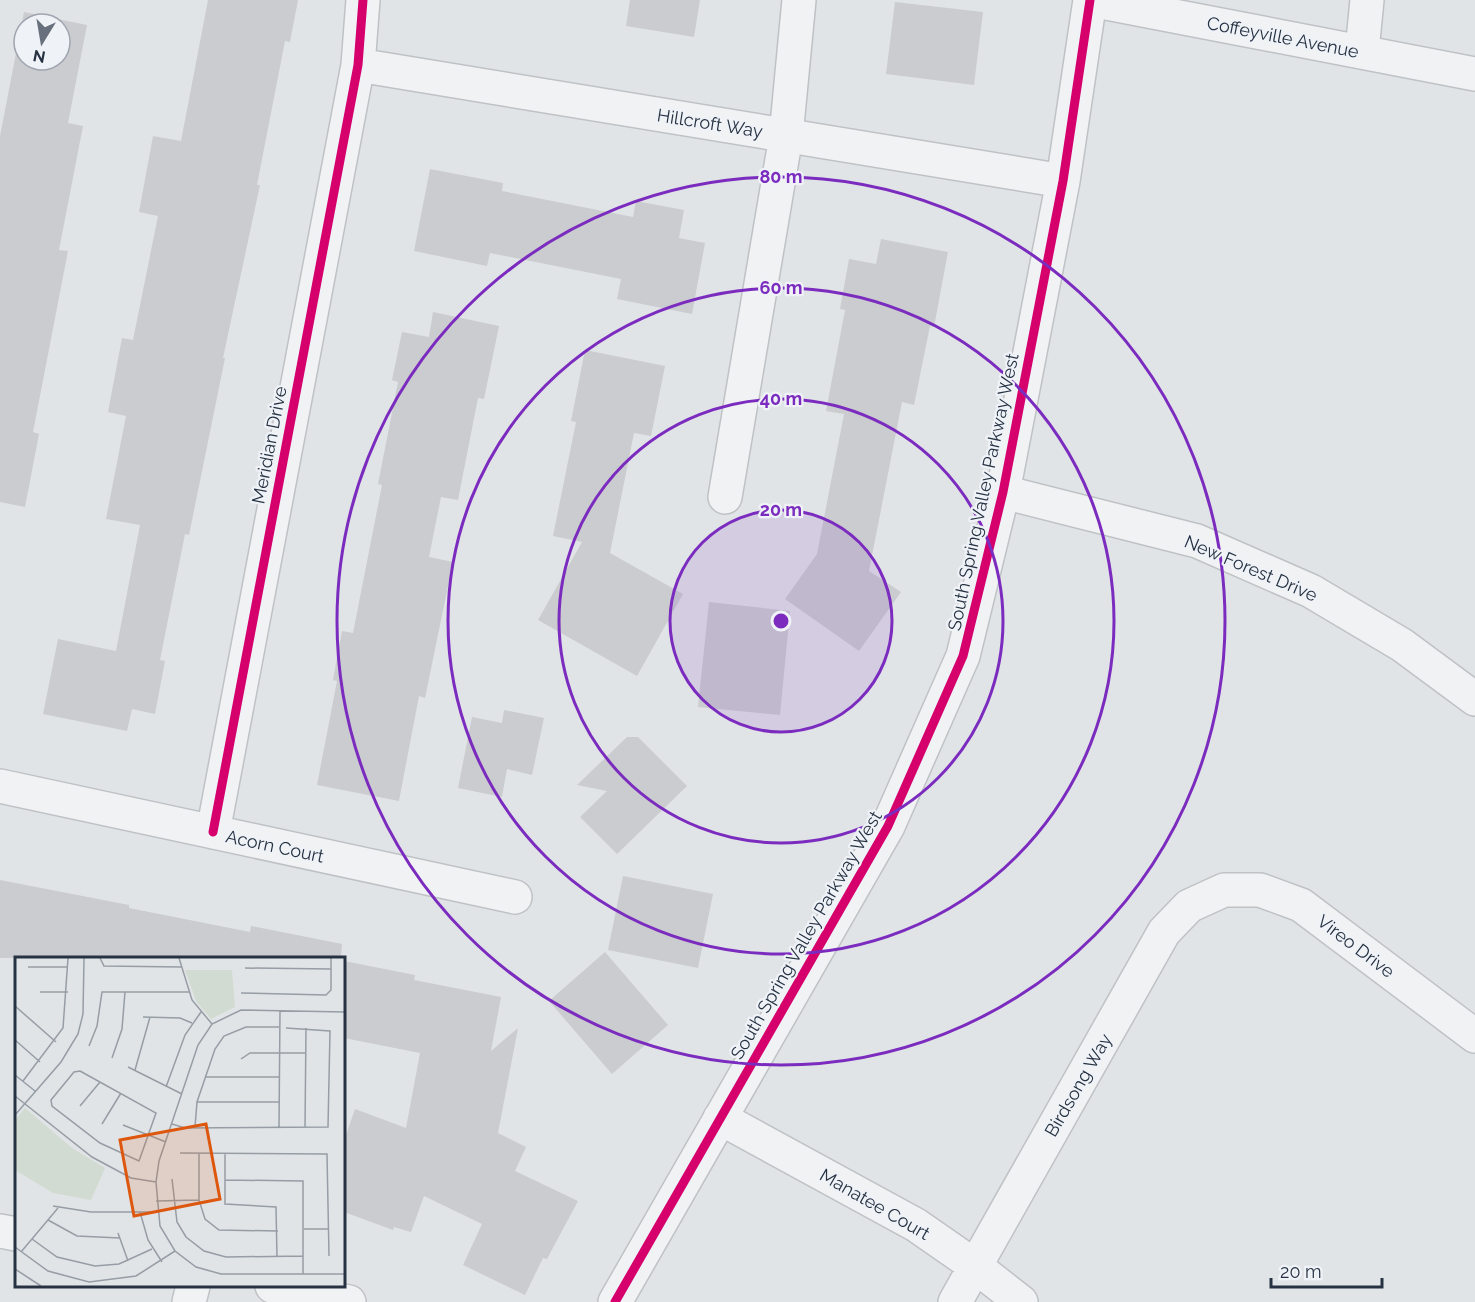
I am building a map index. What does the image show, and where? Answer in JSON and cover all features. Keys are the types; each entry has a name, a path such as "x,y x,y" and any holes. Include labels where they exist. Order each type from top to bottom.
{"street":[{"name":"Meridian Drive","path":"213,832 358,65 363,0"},
{"path":"725,497 786,136 798,0"},
{"name":"Coffeyville Avenue","path":"1090,0 1475,74"},
{"name":"South Spring Valley Parkway West","path":"615,1302 888,826 963,656 1003,492 1063,181 1090,0"},
{"path":"1362,51 1366,0"},
{"name":"Hillcroft Way","path":"358,65 1063,181"},
{"name":"New Forest Drive","path":"1003,492 1197,541 1311,591 1402,645 1475,699"},
{"name":"Acorn Court","path":"0,786 515,897"},
{"name":"Vireo Drive","path":"1224,890 1260,890 1301,905 1475,1036"},
{"name":"Birdsong Way","path":"955,1302 1164,932 1189,906 1224,890"},
{"name":"Manatee Court","path":"720,1118 916,1225 975,1266 1021,1302"},
{"path":"0,1231 15,1234"},
{"path":"189,1302 193,1287"},
{"path":"277,1287 349,1302"}],"building":[{"path":"208,0 298,0 290,42 285,41 257,185 260,185 223,358 225,358 210,432 189,535 185,534 160,660 165,661 155,714 132,709 127,731 43,714 58,639 116,651 140,525 106,519 126,416 108,412 122,338 133,340 158,216 139,212 153,136 181,141"},
{"path":"630,0 700,0 694,37 626,26"},
{"path":"895,2 983,12 974,85 886,74"},
{"path":"72,22 87,25 68,123 83,126 59,250 68,251 33,432 39,434 25,507 0,502 0,136 12,72 72,72"},
{"path":"430,169 503,183 502,191 633,217 636,201 684,210 679,238 705,243 692,314 617,299 621,279 490,253 487,266 414,251"},
{"path":"881,239 948,252 934,327 930,326 914,405 902,402 869,571 901,592 859,651 785,599 817,554 844,414 826,411 845,310 840,309 849,259 876,264"},
{"path":"433,312 499,326 484,399 478,398 458,500 441,497 429,557 453,562 425,698 419,696 399,801 317,785 337,681 333,680 342,631 353,633 382,485 378,484 398,382 392,380 402,332 429,337"},
{"path":"585,350 665,366 651,436 634,433 610,553 683,594 637,676 538,620 582,542 553,536 576,422 571,421"},
{"path":"709,602 790,611 780,715 698,707"},
{"path":"504,710 544,718 532,775 507,769 502,797 458,788 472,717 502,723"},
{"path":"627,737 638,737 687,786 617,854 580,817 607,791 577,785"},
{"path":"623,876 713,894 698,968 608,950"},
{"path":"0,880 250,932 251,926 342,944 341,957 0,958"},
{"path":"605,952 668,1025 612,1074 549,1001"},
{"path":"345,961 415,975 414,980 501,997 491,1051 518,1028 498,1133 526,1147 515,1171 578,1201 547,1259 543,1258 525,1295 463,1265 482,1224 424,1196 411,1232 394,1227 393,1230 345,1212 345,1138 355,1109 406,1128 420,1053 345,1038"}],"cycle path":[{"path":"213,832 358,65 363,0"},
{"path":"615,1302 888,826 963,656 1003,492 1063,181 1090,0"}]}
